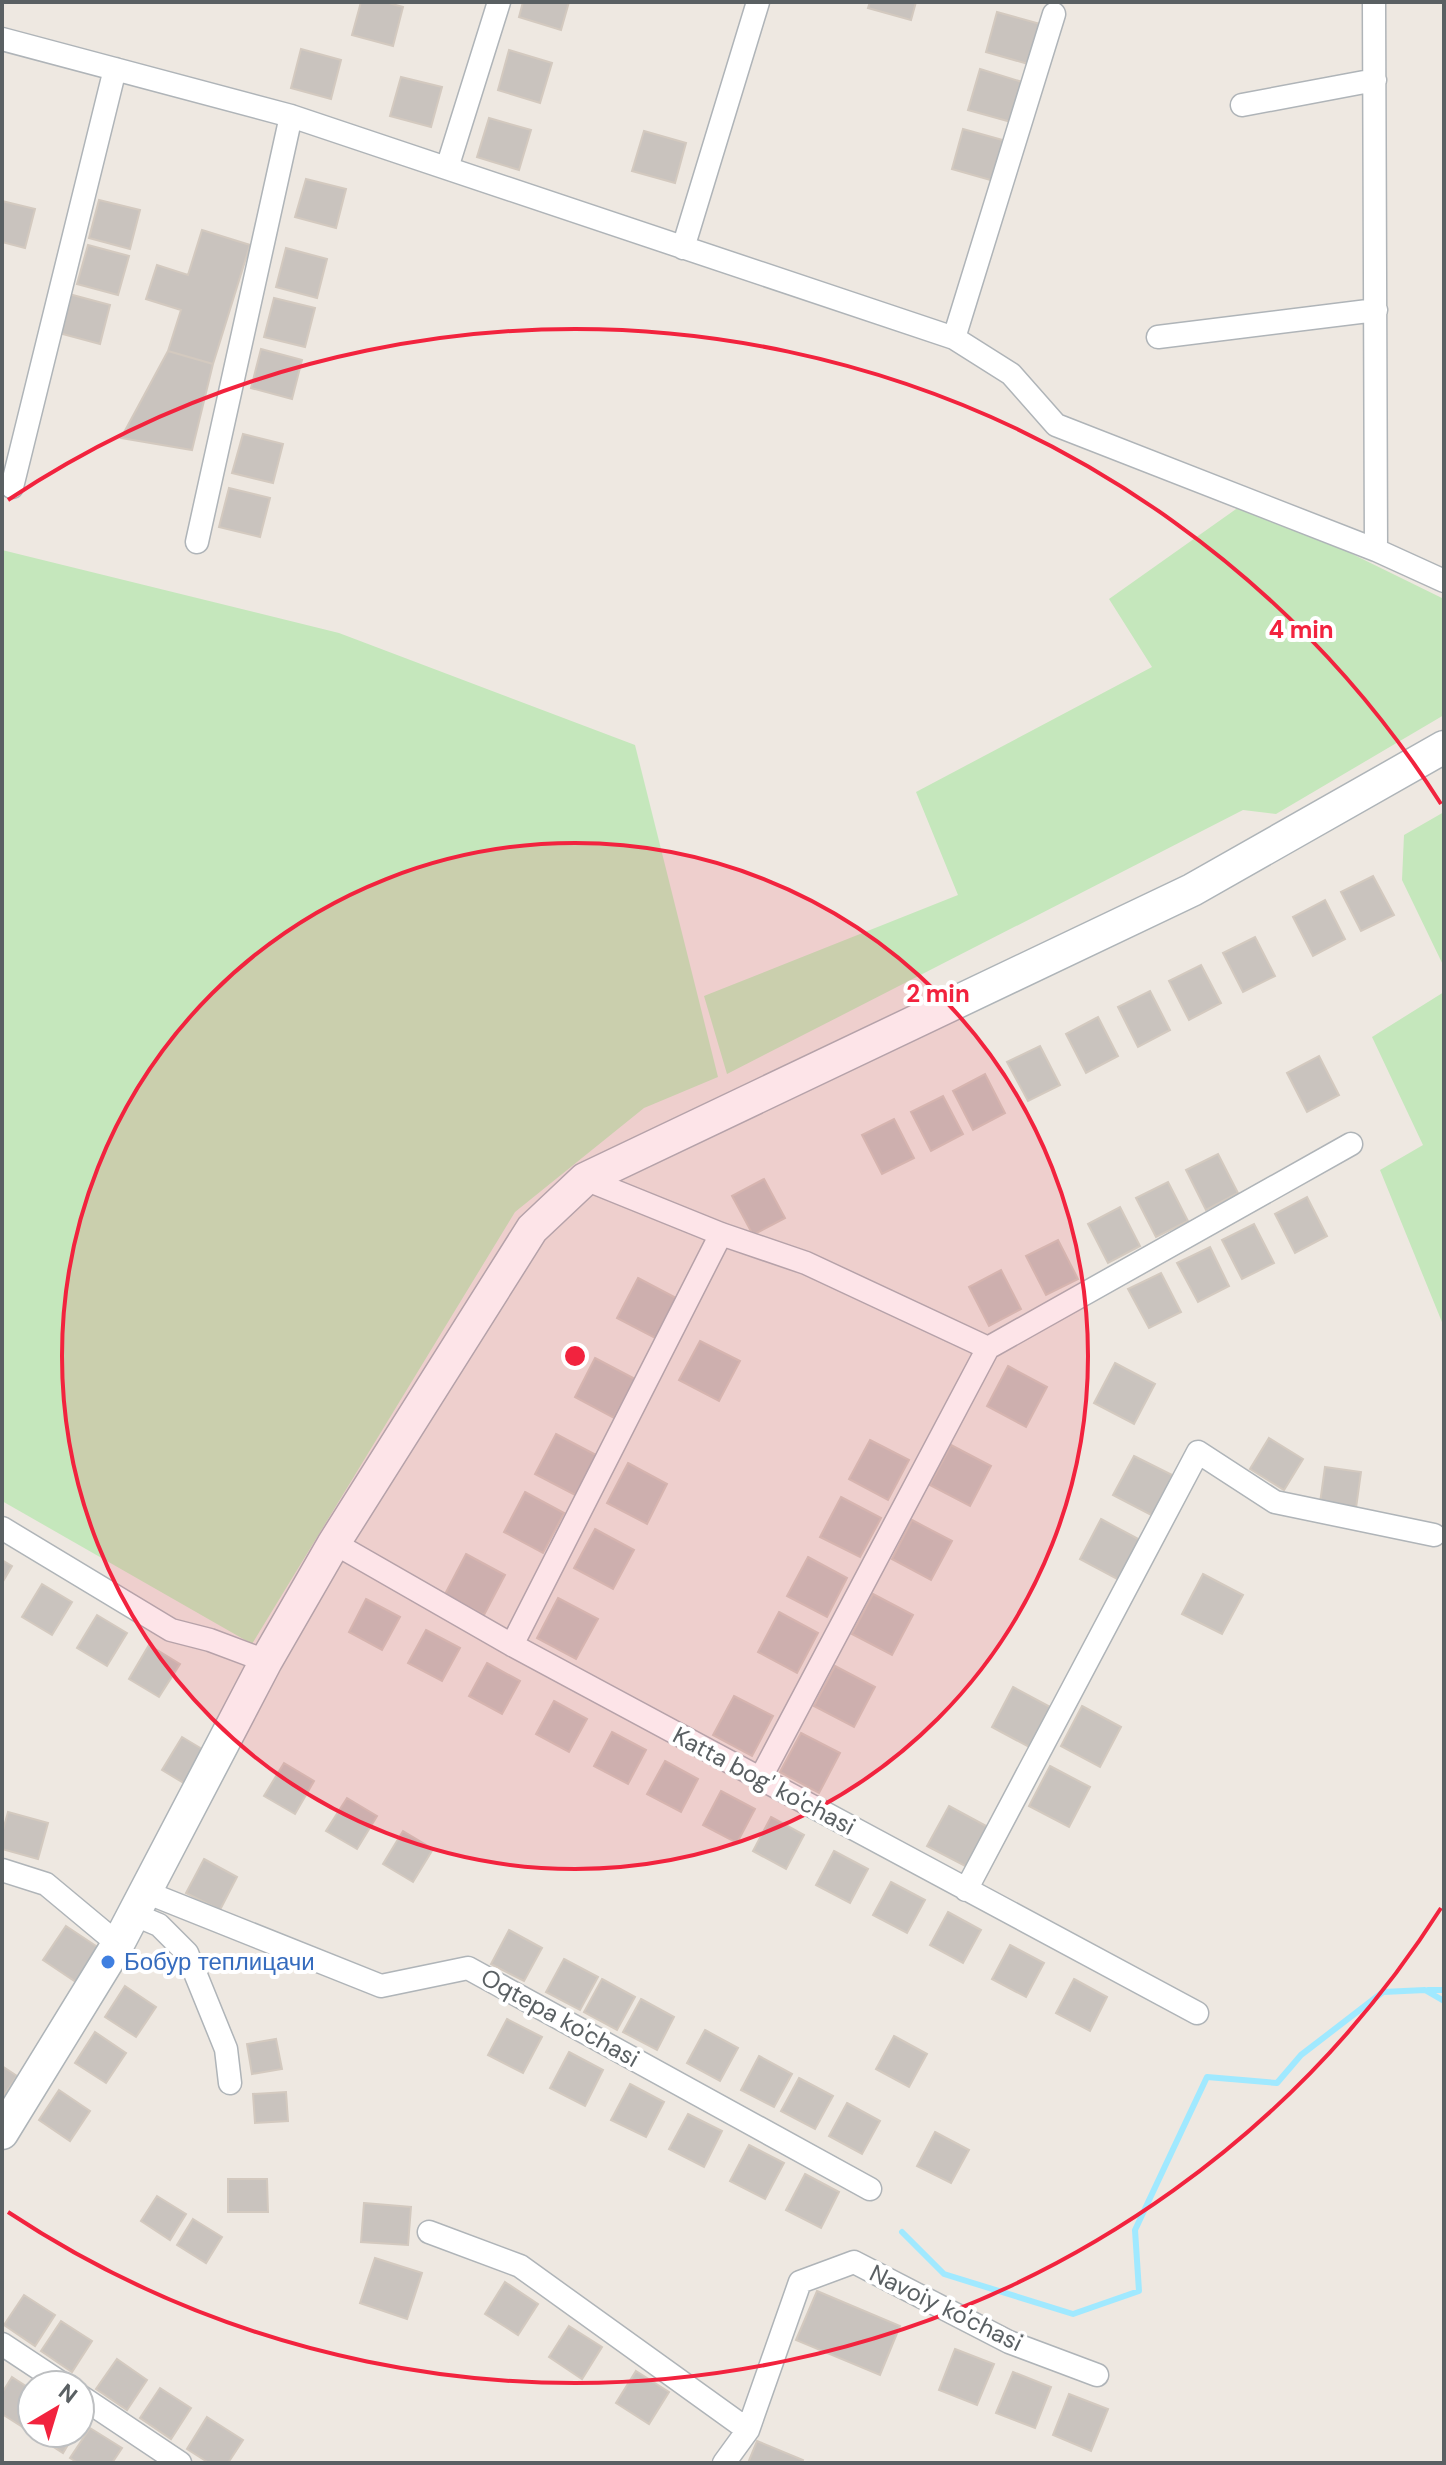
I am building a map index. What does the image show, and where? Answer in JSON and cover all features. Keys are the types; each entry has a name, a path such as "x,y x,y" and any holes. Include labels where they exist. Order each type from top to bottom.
{"main road":[{"path":"2,2133 118,1944 266,1661 334,1543 532,1229 585,1179 1192,890 1444,747"}],"street":[{"path":"447,168 499,2"},
{"path":"683,248 758,2"},
{"path":"1374,2 1376,550"},
{"path":"954,338 1054,14"},
{"path":"2,39 291,116 954,338 1011,374 1056,425 1376,550 1444,581"},
{"path":"12,487 115,69"},
{"path":"1242,105 1375,80"},
{"path":"197,542 291,116"},
{"path":"1158,337 1376,310"},
{"path":"760,1779 988,1348 1351,1144"},
{"path":"585,1179 721,1234 806,1263 988,1348"},
{"path":"512,1645 721,1234"},
{"path":"966,1890 1198,1452 1275,1502 1434,1535"},
{"path":"2,1528 171,1630 210,1640 266,1661"},
{"name":"Katta bog' ko'chasi","path":"334,1543 512,1645 1197,2013"},
{"path":"2,1870 46,1884 118,1944"},
{"path":"138,1903 187,1953 226,2049 230,2083"},
{"name":"Oqtepa ko'chasi","path":"138,1903 381,1986 468,1968 870,2189"},
{"path":"429,2232 520,2266 748,2430"},
{"name":"Navoiy ko'chasi","path":"724,2463 748,2430 800,2282 854,2262 1009,2342 1097,2375"},
{"path":"2,2344 40,2369"},
{"path":"96,2407 180,2463"}],"green space":[{"path":"1246,502 1444,599 1444,715 1276,814 1243,810 727,1074 704,996 958,895 916,792 1152,667 1109,599"},
{"path":"2,550 339,633 635,745 718,1077 644,1108 515,1212 252,1644 2,1501"},
{"path":"1444,812 1444,967 1402,880 1404,835"},
{"path":"1444,992 1444,1327 1380,1170 1423,1145 1372,1037"}],"building":[{"path":"361,2 385,2 403,7 393,46 352,35"},
{"path":"523,2 569,2 561,30 519,17"},
{"path":"870,2 916,2 911,20 868,8"},
{"path":"997,12 1040,24 1028,64 986,52"},
{"path":"301,49 341,60 331,99 291,88"},
{"path":"509,50 552,63 540,103 498,90"},
{"path":"980,69 1022,82 1011,122 968,110"},
{"path":"401,77 442,87 431,127 390,116"},
{"path":"489,118 531,130 519,170 477,157"},
{"path":"963,129 1006,141 994,181 952,169"},
{"path":"644,131 686,143 675,183 632,171"},
{"path":"306,179 346,189 336,228 295,217"},
{"path":"99,200 140,210 130,249 89,238"},
{"path":"2,201 35,209 25,248 2,242"},
{"path":"202,230 250,245 213,364 168,351 181,310 146,299 157,265 188,275"},
{"path":"88,245 129,256 118,295 77,284"},
{"path":"286,248 327,259 317,298 276,287"},
{"path":"69,294 110,305 100,344 59,333"},
{"path":"274,298 315,308 305,347 264,337"},
{"path":"261,349 302,360 292,399 251,388"},
{"path":"168,351 213,364 192,450 121,438"},
{"path":"243,434 283,444 273,483 232,473"},
{"path":"229,488 270,498 260,537 219,527"},
{"path":"1373,876 1394,915 1361,931 1341,892"},
{"path":"1325,900 1345,939 1313,956 1293,917"},
{"path":"1255,937 1275,976 1243,992 1223,953"},
{"path":"1201,965 1221,1003 1189,1020 1169,981"},
{"path":"1150,991 1170,1030 1138,1047 1118,1007"},
{"path":"1098,1017 1118,1056 1086,1073 1066,1034"},
{"path":"1040,1046 1060,1085 1028,1101 1007,1062"},
{"path":"1319,1056 1339,1095 1307,1112 1287,1073"},
{"path":"985,1074 1005,1113 973,1130 953,1091"},
{"path":"943,1096 963,1134 931,1151 911,1112"},
{"path":"894,1119 914,1158 882,1174 862,1135"},
{"path":"1218,1154 1238,1193 1206,1210 1186,1170"},
{"path":"764,1179 785,1218 753,1235 732,1196"},
{"path":"1168,1182 1188,1221 1156,1237 1136,1198"},
{"path":"1307,1197 1327,1236 1295,1253 1275,1214"},
{"path":"1120,1207 1140,1246 1108,1263 1088,1224"},
{"path":"1254,1224 1274,1263 1242,1279 1222,1240"},
{"path":"1058,1240 1078,1279 1046,1295 1026,1256"},
{"path":"1210,1247 1229,1286 1198,1302 1177,1263"},
{"path":"1001,1270 1021,1309 989,1326 969,1287"},
{"path":"1161,1273 1181,1312 1149,1328 1128,1289"},
{"path":"638,1278 678,1299 657,1339 617,1318"},
{"path":"700,1341 740,1361 719,1401 679,1380"},
{"path":"595,1358 635,1379 614,1418 575,1397"},
{"path":"1115,1363 1155,1384 1134,1424 1094,1403"},
{"path":"1008,1366 1047,1387 1026,1427 987,1406"},
{"path":"556,1434 596,1455 575,1495 535,1474"},
{"path":"1269,1438 1303,1459 1284,1490 1250,1469"},
{"path":"870,1440 909,1460 888,1500 849,1479"},
{"path":"951,1445 991,1466 970,1506 930,1485"},
{"path":"1134,1456 1174,1476 1153,1516 1113,1495"},
{"path":"628,1463 667,1484 647,1524 607,1503"},
{"path":"1325,1467 1361,1472 1356,1508 1320,1503"},
{"path":"525,1492 564,1513 543,1553 504,1532"},
{"path":"841,1497 881,1518 860,1557 820,1537"},
{"path":"1101,1519 1140,1540 1119,1580 1080,1559"},
{"path":"912,1520 952,1541 931,1580 892,1559"},
{"path":"595,1529 634,1550 613,1589 574,1568"},
{"path":"466,1554 505,1575 484,1615 445,1594"},
{"path":"808,1557 847,1578 827,1617 787,1596"},
{"path":"2,1560 12,1566 2,1583"},
{"path":"1203,1574 1243,1595 1222,1634 1182,1614"},
{"path":"42,1584 72,1602 52,1635 22,1617"},
{"path":"873,1594 913,1615 892,1655 852,1634"},
{"path":"558,1598 598,1619 576,1659 537,1638"},
{"path":"366,1599 400,1617 382,1650 349,1632"},
{"path":"779,1612 818,1633 797,1673 758,1652"},
{"path":"97,1615 127,1633 107,1666 77,1648"},
{"path":"426,1630 460,1648 442,1681 408,1663"},
{"path":"149,1645 180,1664 159,1697 129,1679"},
{"path":"487,1663 520,1681 502,1714 469,1696"},
{"path":"835,1666 875,1687 854,1727 814,1706"},
{"path":"1013,1687 1052,1708 1031,1748 992,1727"},
{"path":"734,1696 773,1716 752,1756 713,1735"},
{"path":"554,1701 587,1719 569,1752 536,1734"},
{"path":"1082,1706 1121,1727 1100,1767 1061,1746"},
{"path":"612,1732 646,1750 628,1784 594,1766"},
{"path":"801,1733 840,1753 819,1793 780,1772"},
{"path":"182,1737 212,1755 192,1788 162,1770"},
{"path":"665,1761 698,1779 681,1812 647,1794"},
{"path":"284,1763 314,1781 295,1814 264,1796"},
{"path":"1050,1766 1090,1787 1069,1827 1029,1806"},
{"path":"721,1791 755,1809 737,1843 703,1825"},
{"path":"347,1798 377,1816 357,1849 326,1831"},
{"path":"949,1806 988,1827 967,1867 927,1846"},
{"path":"8,1812 48,1823 38,1859 2,1849 2,1834"},
{"path":"771,1817 804,1835 786,1869 753,1851"},
{"path":"403,1831 433,1849 413,1882 383,1864"},
{"path":"834,1851 868,1869 850,1903 816,1885"},
{"path":"204,1859 237,1877 220,1910 186,1893"},
{"path":"891,1882 925,1900 907,1933 873,1915"},
{"path":"948,1912 981,1930 963,1963 930,1945"},
{"path":"66,1926 99,1948 76,1982 43,1960"},
{"path":"509,1930 542,1948 524,1981 491,1964"},
{"path":"1010,1945 1044,1963 1026,1997 992,1979"},
{"path":"564,1959 598,1977 580,2010 546,1992"},
{"path":"602,1979 635,1997 617,2030 584,2012"},
{"path":"1074,1979 1107,1997 1090,2031 1056,2013"},
{"path":"125,1986 156,2007 136,2037 105,2017"},
{"path":"641,1999 674,2017 657,2050 623,2032"},
{"path":"507,2019 542,2037 523,2073 488,2055"},
{"path":"705,2030 738,2048 720,2081 687,2063"},
{"path":"95,2032 126,2053 106,2083 75,2063"},
{"path":"894,2036 927,2054 909,2087 876,2069"},
{"path":"276,2039 282,2069 252,2074 247,2044"},
{"path":"569,2052 603,2070 585,2106 550,2088"},
{"path":"759,2056 792,2074 774,2107 741,2090"},
{"path":"2,2066 17,2076 2,2098"},
{"path":"799,2078 833,2096 815,2129 781,2111"},
{"path":"630,2084 664,2102 646,2137 611,2120"},
{"path":"59,2090 90,2111 70,2141 39,2120"},
{"path":"286,2092 288,2121 255,2123 253,2094"},
{"path":"847,2103 880,2121 862,2154 829,2136"},
{"path":"688,2114 722,2131 704,2167 669,2149"},
{"path":"935,2132 969,2150 951,2183 917,2166"},
{"path":"749,2145 784,2163 765,2199 730,2181"},
{"path":"805,2174 839,2192 821,2228 786,2210"},
{"path":"228,2179 267,2179 268,2212 228,2212"},
{"path":"157,2196 186,2214 170,2240 141,2221"},
{"path":"364,2203 411,2207 408,2245 361,2242"},
{"path":"193,2219 222,2237 206,2263 177,2245"},
{"path":"375,2258 422,2273 407,2319 360,2303"},
{"path":"505,2282 538,2304 518,2335 485,2314"},
{"path":"817,2291 900,2326 880,2375 796,2340"},
{"path":"24,2295 55,2315 35,2346 4,2325"},
{"path":"61,2321 92,2341 74,2369 68,2369 41,2351"},
{"path":"569,2326 602,2347 582,2379 549,2357"},
{"path":"955,2349 994,2364 977,2405 939,2390"},
{"path":"117,2359 147,2380 127,2410 96,2389"},
{"path":"636,2371 669,2392 649,2424 616,2403"},
{"path":"1013,2372 1051,2387 1035,2428 996,2413"},
{"path":"12,2377 16,2380 16,2423 2,2414 2,2393"},
{"path":"160,2388 191,2408 171,2439 140,2418"},
{"path":"1069,2394 1108,2409 1091,2451 1053,2435"},
{"path":"207,2417 243,2440 228,2463 209,2463 187,2449"},
{"path":"96,2432 122,2448 112,2463 78,2463 70,2458 76,2449 96,2449"},
{"path":"757,2441 803,2460 802,2463 748,2463"}],"waterway":[{"path":"902,2232 944,2274 1073,2314 1139,2291 1135,2230 1207,2077 1277,2083 1301,2055 1383,1992 1425,1990 1444,2001"},
{"path":"1428,1990 1444,1990"}],"place":[{"name":"Бобур теплицачи","path":"108,1962"}]}
